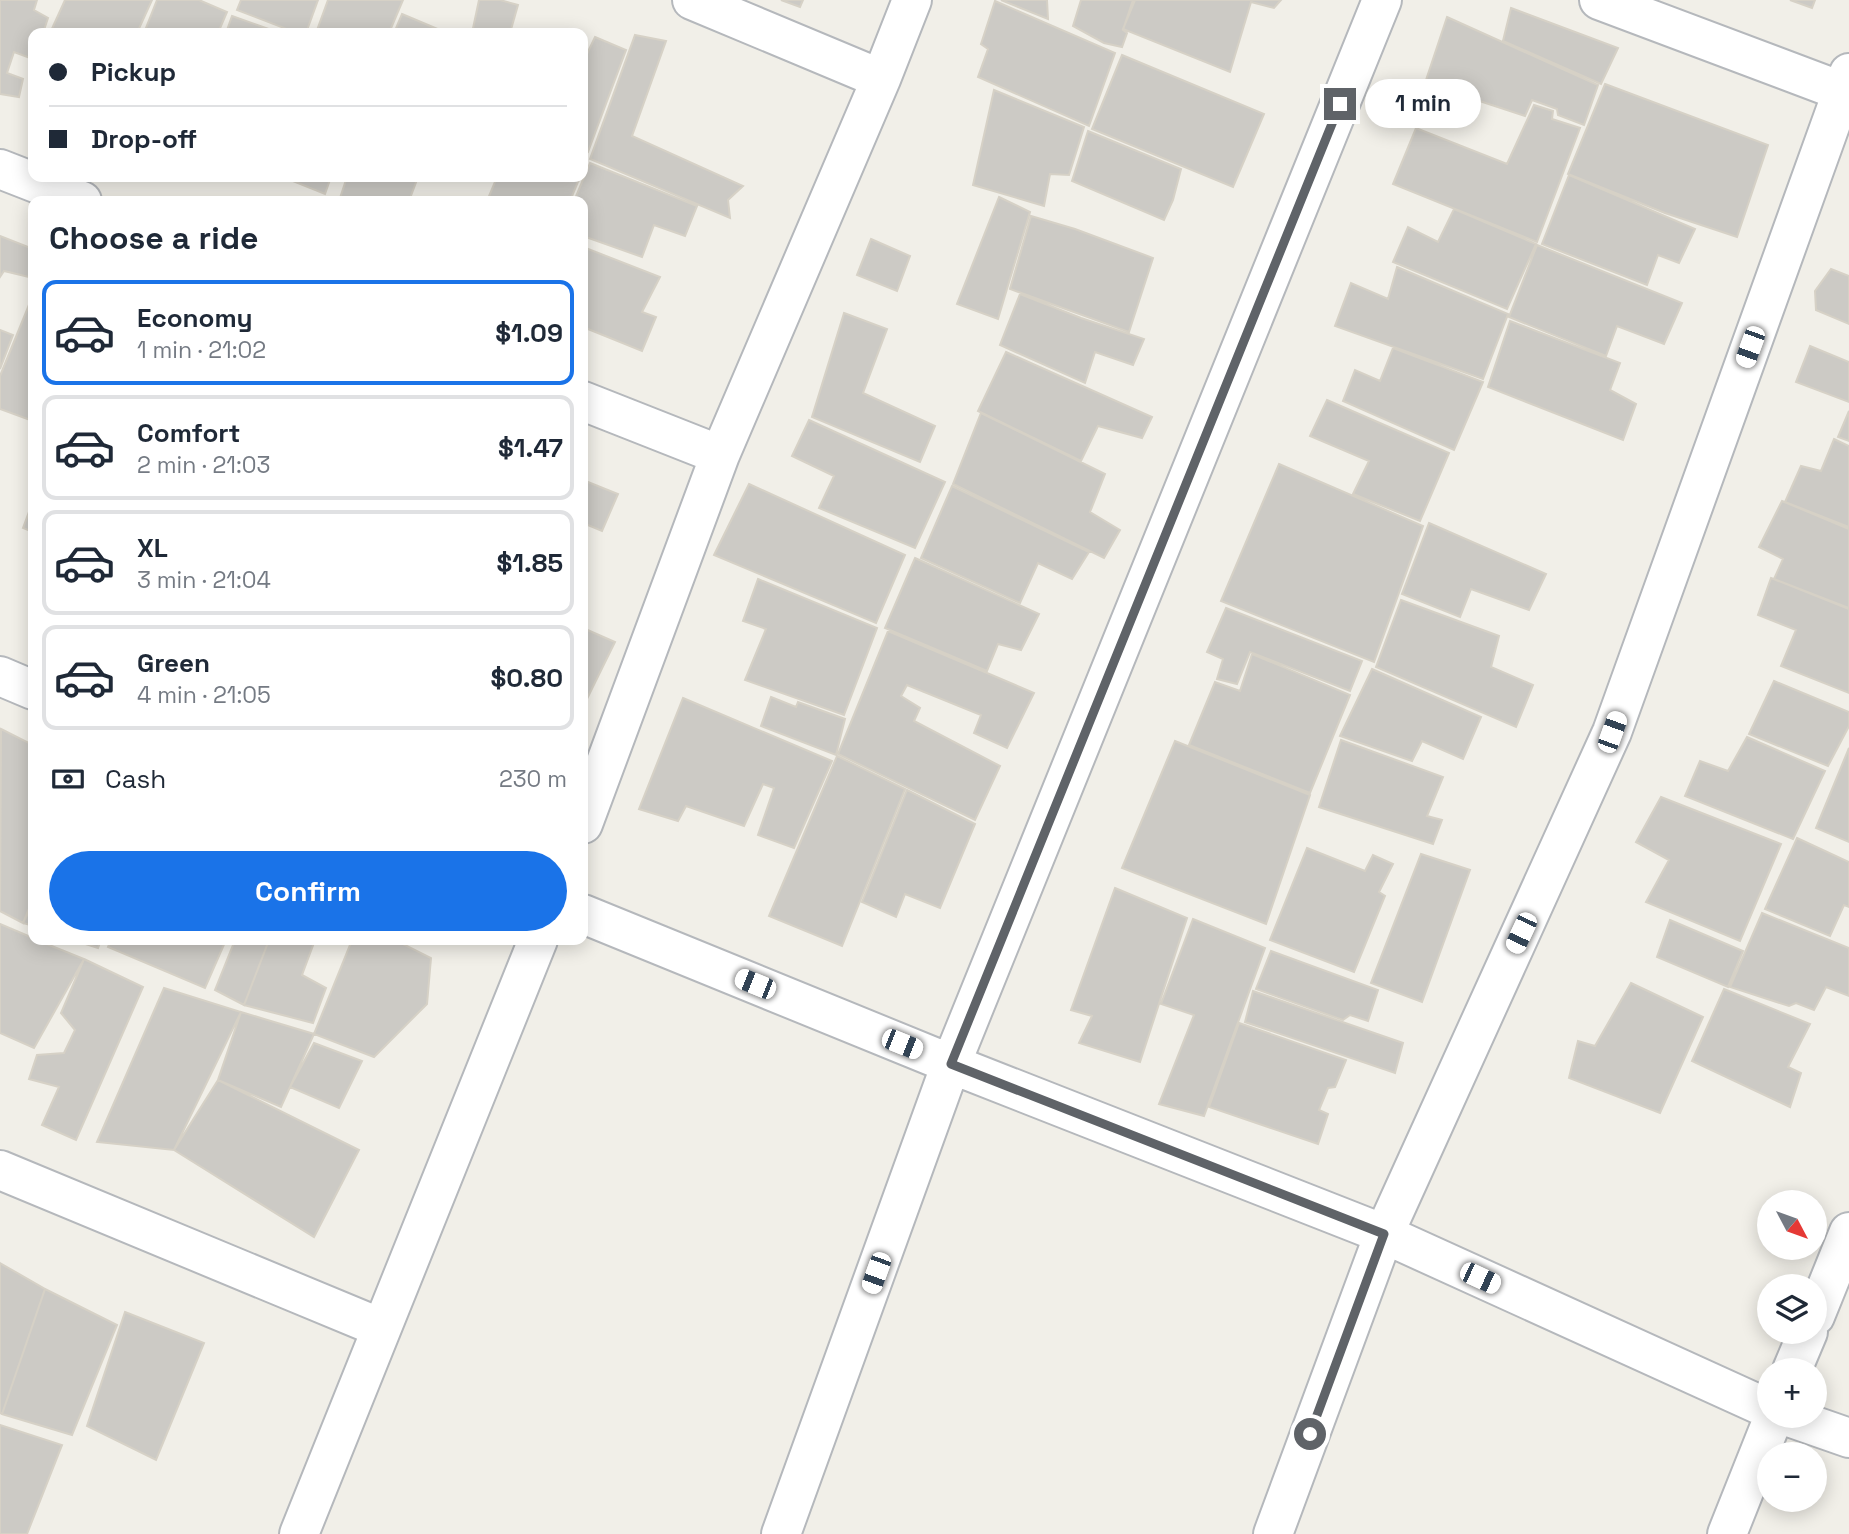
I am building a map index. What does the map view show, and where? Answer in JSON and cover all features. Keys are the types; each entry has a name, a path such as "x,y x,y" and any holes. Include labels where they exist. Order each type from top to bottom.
{"street":[{"path":"692,0 881,79"},
{"path":"588,811 720,455 881,79 912,0"},
{"path":"781,1534 951,1064 1382,0"},
{"path":"1273,1534 1384,1234 1612,732 1847,86 1599,0"},
{"path":"0,169 28,180"},
{"path":"33,182 69,196"},
{"path":"588,403 720,455"},
{"path":"0,676 28,688"},
{"path":"588,916 951,1064 1384,1234 1757,1404"},
{"path":"299,1534 536,945"},
{"path":"0,1170 382,1328"},
{"path":"1827,1286 1849,1232"},
{"path":"1727,1534 1769,1428"},
{"path":"1821,1428 1849,1438"}],"building":[{"path":"0,0 37,0 34,10 48,18 45,28 28,28 28,57 14,52 7,73 23,79 19,97 0,94"},
{"path":"65,0 152,0 139,28 52,28"},
{"path":"157,0 199,0 227,12 220,28 146,28"},
{"path":"241,0 318,0 308,28 284,28 237,10"},
{"path":"328,0 403,0 391,28 318,28"},
{"path":"479,0 500,0 518,5 511,28 473,28"},
{"path":"781,0 803,0 800,7"},
{"path":"1001,0 1047,0 1048,19"},
{"path":"1081,0 1133,0 1123,30 1127,33 1122,47 1104,43 1073,26"},
{"path":"1135,0 1281,0 1274,8 1251,2 1230,72 1123,29"},
{"path":"1790,0 1815,0 1812,8"},
{"path":"995,1 1115,53 1089,126 978,77 988,49 981,44"},
{"path":"1511,8 1618,48 1601,84 1503,41"},
{"path":"402,14 435,28 396,28"},
{"path":"232,16 266,28 228,28"},
{"path":"1447,17 1598,85 1584,125 1558,115 1557,109 1532,100 1525,116 1425,83"},
{"path":"635,35 666,41 632,136 743,186 728,200 730,218 590,159"},
{"path":"595,37 626,50 588,152 588,52"},
{"path":"1122,55 1264,114 1233,187 1092,129"},
{"path":"1605,84 1768,145 1737,237 1665,213 1568,174"},
{"path":"994,90 1084,127 1069,175 1050,174 1044,206 973,185"},
{"path":"1534,105 1553,111 1552,119 1580,128 1537,242 1393,184 1416,128 1507,164"},
{"path":"1088,131 1181,169 1173,200 1164,220 1072,181"},
{"path":"590,163 697,206 685,236 654,225 642,257 588,238 588,196 576,196 582,182 588,182"},
{"path":"1569,175 1695,229 1679,263 1658,255 1647,285 1542,244"},
{"path":"295,182 329,182 325,194"},
{"path":"345,182 416,182 411,196 341,196"},
{"path":"495,182 578,182 572,196 489,196"},
{"path":"999,197 1030,212 998,319 957,304"},
{"path":"1454,209 1536,244 1507,309 1393,262 1408,227 1438,242"},
{"path":"1031,216 1153,258 1129,332 1010,289"},
{"path":"0,236 28,247 28,277 4,271 0,277"},
{"path":"871,239 910,256 897,291 857,275"},
{"path":"1537,245 1682,303 1664,344 1617,326 1606,356 1509,317"},
{"path":"588,249 660,277 642,312 656,317 642,351 588,329"},
{"path":"1397,267 1508,314 1483,379 1335,326 1351,283 1388,299"},
{"path":"1831,269 1849,276 1849,324 1816,310 1815,291"},
{"path":"1020,294 1144,339 1133,365 1095,352 1085,383 1000,345"},
{"path":"28,307 28,419 0,409 0,376"},
{"path":"844,313 887,329 863,393 935,426 920,462 812,417"},
{"path":"1510,321 1620,363 1610,390 1636,404 1623,440 1488,387"},
{"path":"0,330 13,335 0,369"},
{"path":"1810,346 1849,362 1849,402 1796,382"},
{"path":"1393,348 1483,382 1454,450 1343,401 1355,370 1380,381"},
{"path":"1006,352 1152,417 1142,438 1098,426 1081,461 978,411"},
{"path":"1327,400 1449,453 1420,521 1353,494 1369,461 1310,436"},
{"path":"1849,411 1849,441 1838,437"},
{"path":"981,413 1105,474 1090,512 1120,530 1104,558 953,484"},
{"path":"809,420 945,482 915,548 819,508 834,476 792,456"},
{"path":"1834,439 1849,446 1849,527 1785,502 1801,466 1821,471"},
{"path":"1279,464 1423,526 1374,662 1221,601"},
{"path":"588,482 618,494 602,531 588,525"},
{"path":"749,484 905,555 876,623 714,555"},
{"path":"952,486 1089,552 1072,579 1038,563 1020,603 921,558"},
{"path":"1782,501 1849,529 1849,608 1774,579 1783,559 1759,547"},
{"path":"28,514 28,530 23,528"},
{"path":"1429,523 1546,574 1529,610 1471,589 1460,617 1402,594"},
{"path":"915,558 1039,614 1021,650 998,644 987,671 885,628"},
{"path":"1771,578 1849,609 1849,693 1781,666 1796,630 1758,615"},
{"path":"758,579 877,628 844,715 745,680 766,629 743,621"},
{"path":"1401,600 1499,636 1491,667 1533,685 1516,727 1376,667"},
{"path":"1226,608 1362,661 1350,691 1250,652 1237,684 1217,679 1223,659 1207,652"},
{"path":"588,630 615,642 588,697"},
{"path":"888,631 1034,693 1007,748 974,733 981,715 907,685 901,696 920,708 914,721 1000,766 975,820 838,754"},
{"path":"1252,654 1350,695 1310,793 1189,745 1215,682 1240,691"},
{"path":"1372,669 1481,717 1463,759 1422,741 1412,761 1340,736"},
{"path":"1774,681 1849,712 1849,726 1828,766 1749,734"},
{"path":"771,697 796,707 798,702 845,719 836,755 761,726"},
{"path":"683,698 832,761 794,848 758,835 774,788 763,784 744,826 686,806 678,821 639,809"},
{"path":"1,729 28,742 28,911 23,923 0,911"},
{"path":"1747,737 1825,771 1793,839 1685,796 1700,761 1728,771"},
{"path":"1341,740 1443,777 1427,816 1442,820 1433,844 1319,807"},
{"path":"1175,741 1310,795 1266,924 1122,868"},
{"path":"1849,748 1849,842 1816,828"},
{"path":"837,756 905,789 842,946 769,916"},
{"path":"907,790 975,824 940,908 905,894 896,917 862,902"},
{"path":"1661,797 1781,844 1740,941 1646,902 1669,860 1636,842"},
{"path":"1797,838 1849,862 1849,907 1844,905 1830,936 1765,909"},
{"path":"1307,848 1365,871 1373,855 1393,864 1379,892 1385,896 1354,972 1270,940"},
{"path":"1421,854 1470,870 1422,1002 1371,983"},
{"path":"1115,888 1187,918 1140,1062 1079,1043 1092,1016 1071,1010"},
{"path":"1762,913 1849,948 1849,996 1826,987 1814,1010 1796,1003 1789,1006 1730,987"},
{"path":"1193,919 1265,948 1204,1116 1159,1104 1194,1015 1161,1004"},
{"path":"1670,920 1743,951 1728,987 1657,957"},
{"path":"0,924 28,936 28,945 49,945 84,959 34,1048 0,1033"},
{"path":"109,945 224,945 205,988 108,947"},
{"path":"233,945 267,945 244,1005 215,990"},
{"path":"267,945 313,945 302,975 326,988 313,1023 244,1005"},
{"path":"350,945 405,945 431,958 427,1004 374,1057 314,1034"},
{"path":"1271,951 1378,990 1368,1021 1350,1015 1343,1020 1256,989"},
{"path":"84,959 143,987 76,1140 42,1125 59,1087 29,1079 37,1055 64,1053 75,1030 61,1013"},
{"path":"1631,983 1703,1017 1660,1113 1569,1078 1578,1041 1595,1046"},
{"path":"164,988 241,1012 174,1150 97,1142"},
{"path":"1724,989 1810,1024 1788,1067 1801,1073 1790,1107 1692,1061"},
{"path":"1253,991 1403,1043 1395,1073 1245,1022"},
{"path":"241,1012 314,1034 281,1107 218,1080"},
{"path":"1239,1023 1346,1060 1335,1087 1328,1088 1319,1110 1328,1114 1318,1144 1209,1107"},
{"path":"314,1043 362,1061 339,1108 290,1087"},
{"path":"218,1080 359,1150 314,1237 174,1150"},
{"path":"0,1263 45,1289 2,1414 0,1413"},
{"path":"45,1289 117,1325 72,1435 2,1414"},
{"path":"125,1312 204,1343 156,1460 87,1426"},
{"path":"0,1425 62,1445 27,1534 0,1534"}],"route":[{"path":"1310,1434 1384,1234 951,1064 1340,104"}]}
